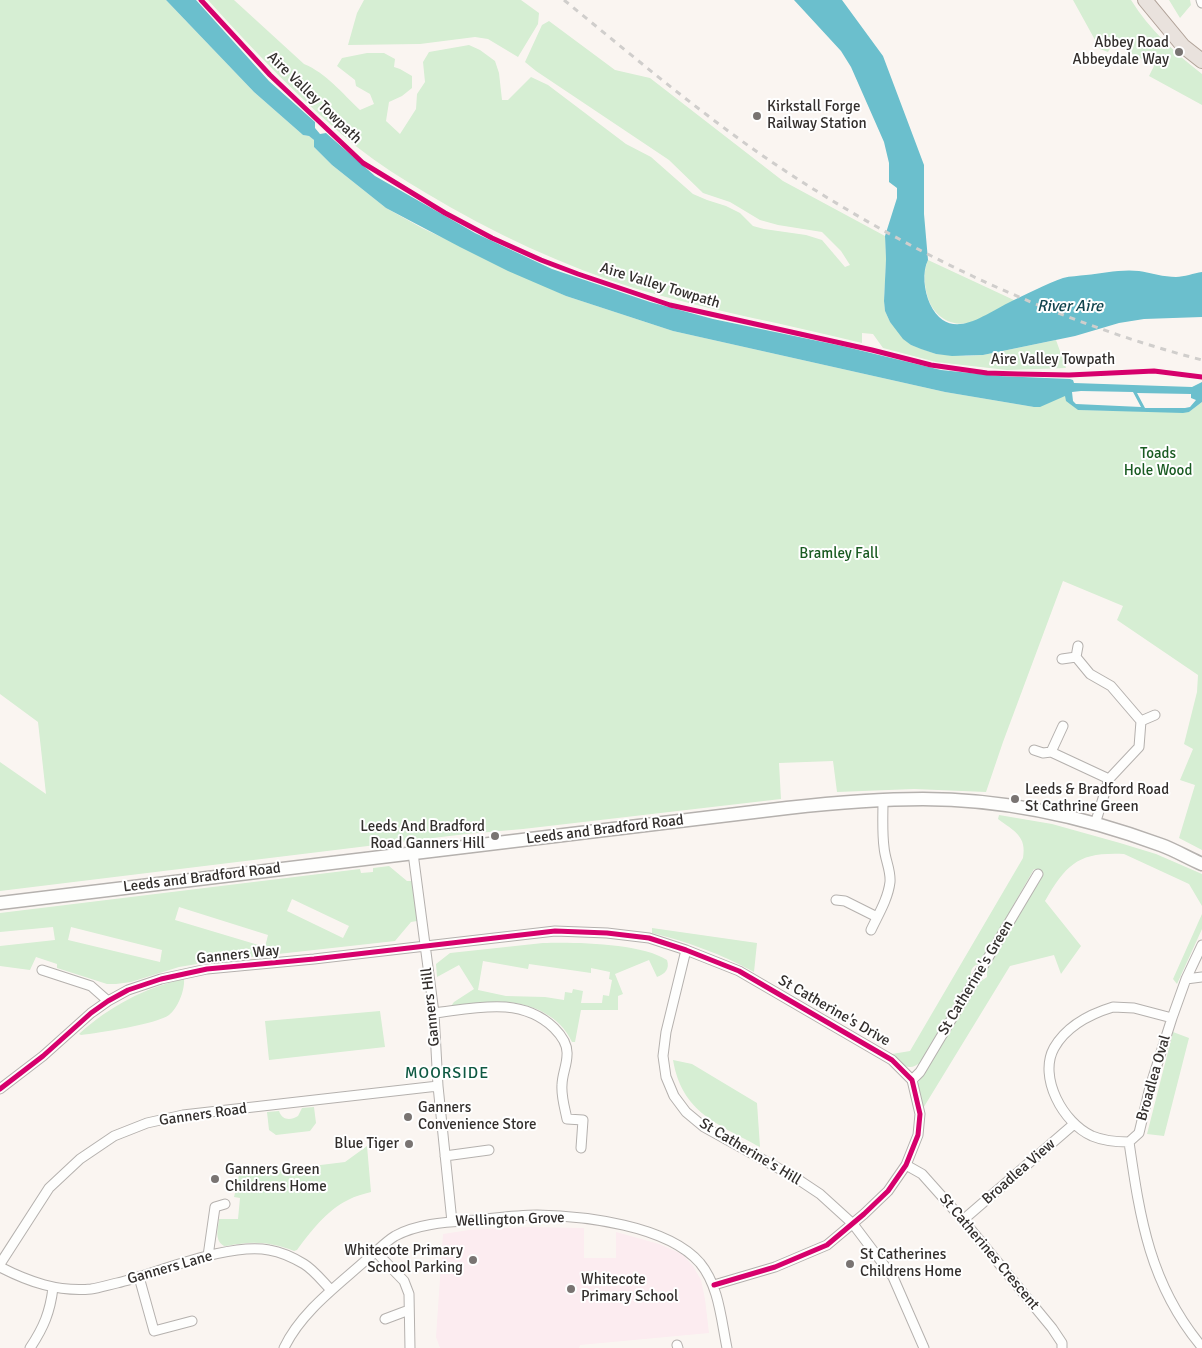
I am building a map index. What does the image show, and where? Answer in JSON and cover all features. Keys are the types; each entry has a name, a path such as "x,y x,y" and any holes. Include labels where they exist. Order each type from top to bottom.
{"main road":[{"path":"1145,0 1183,46 1202,61"},
{"name":"Leeds and Bradford Road","path":"0,903 787,808 883,800 924,799 999,804 1095,824 1162,845 1202,864"}],"street":[{"path":"1076,658 1078,646"},
{"path":"1062,660 1076,658"},
{"path":"1076,658 1090,674 1111,686 1141,721 1139,747 1109,780 1095,824"},
{"path":"1141,721 1155,715"},
{"path":"1051,752 1063,726"},
{"path":"1034,750 1051,752 1109,780"},
{"path":"872,930 886,897 890,872 884,847 883,800"},
{"name":"Ganners Hill","path":"413,853 434,1012 438,1086 452,1222"},
{"name":"St Catherine's Green","path":"912,1080 920,1072 1038,874"},
{"path":"836,900 845,900 877,917"},
{"name":"St Catherine's Drive","path":"424,945 555,931 607,933 649,938 686,950 739,972 812,1012 892,1060 912,1080"},
{"name":"Ganners Way","path":"0,1089 43,1056 91,1013 128,990 161,979 207,969 314,959 424,945"},
{"path":"1172,1018 1186,979 1202,945"},
{"name":"St Catherine's Hill","path":"686,950 668,1023 663,1056 666,1077 674,1096 686,1112 704,1127 820,1194 852,1224"},
{"path":"42,970 91,986 108,1002"},
{"path":"1186,979 1202,977"},
{"path":"434,1012 504,1006 527,1011 545,1019 557,1031 565,1044 568,1055 561,1086 563,1102 567,1119 583,1120 581,1148"},
{"name":"Broadlea Oval","path":"1113,1007 1134,1008 1172,1018 1150,1087 1139,1133 1129,1142 1110,1142 1090,1135 1074,1124 1059,1103 1052,1084 1049,1064 1054,1048 1064,1035 1082,1019 1113,1007"},
{"path":"714,1285 775,1267 820,1248 852,1224 888,1191 906,1165 918,1136 920,1114 912,1080"},
{"name":"Ganners Road","path":"0,1265 49,1188 80,1159 114,1136 147,1123 183,1115 438,1086"},
{"name":"Broadlea View","path":"963,1220 1074,1124"},
{"path":"1129,1142 1138,1204 1147,1245 1165,1290 1189,1331 1202,1347"},
{"path":"445,1156 489,1150"},
{"name":"St Catherines Crescent","path":"906,1165 922,1174 963,1220 1052,1328 1062,1343 1062,1348"},
{"path":"208,1256 215,1207 224,1204"},
{"name":"Wellington Grove","path":"284,1348 298,1326 331,1290 395,1236 422,1227 452,1222 535,1215 571,1217 632,1228 665,1238 684,1248 700,1263 714,1285 727,1348"},
{"path":"852,1224 893,1277 924,1348"},
{"name":"Ganners Lane","path":"0,1265 22,1279 53,1288 92,1289 208,1256 246,1249 268,1250 285,1255 306,1265 331,1290"},
{"path":"376,1252 404,1281 408,1294 410,1348"},
{"path":"139,1277 154,1331 192,1321"},
{"path":"30,1348 42,1330 50,1308 53,1288"},
{"path":"386,1319 409,1310"}],"shaded area":[{"name":"Whitecote Primary School","path":"525,1227 584,1228 584,1258 616,1258 616,1232 659,1244 682,1254 693,1266 701,1280 709,1333 580,1345 579,1348 440,1348 436,1337 443,1234 469,1230"}],"green space":[{"name":"Bramley Fall","path":"0,0 166,0 254,92 303,135 309,136 314,140 314,147 332,165 386,208 422,228 566,296 673,331 945,392 1034,407 1065,395 1078,410 1189,412 1202,402 1202,850 1179,838 1195,785 1180,780 1193,749 1184,744 1197,692 1198,675 1117,620 1123,606 1063,581 986,792 914,789 837,792 833,761 779,763 781,799 466,834 0,891 0,762 46,794 38,722 0,694"},
{"path":"208,0 234,0 304,64 327,78 360,110 374,104 370,94 356,86 355,80 337,66 342,58 367,53 384,53 395,59 394,67 412,76 412,88 402,96 389,102 386,121 400,134 416,109 417,94 425,82 423,62 429,52 469,45 480,50 495,61 499,73 502,100 508,100 531,77 548,85 626,144 651,157 693,194 740,213 753,226 806,235 822,240 845,267 850,265 841,251 822,232 760,220 730,202 703,193 669,160 536,71 525,62 542,25 549,21 615,70 650,78 783,181 885,236 885,311 890,322 911,345 936,354 966,356 983,355 1056,340 1066,368 1007,370 936,362 883,348 873,334 862,333 862,343 721,311 637,289 555,259 451,208 399,177 365,153 298,95"},
{"path":"364,0 521,0 539,13 538,24 518,57 488,39 475,37 420,44 348,45 357,13"},
{"path":"1073,0 1131,0 1163,40 1202,74 1202,105 1149,76 1154,66 1113,43 1108,52 1100,49"},
{"path":"1169,0 1190,0 1191,5 1180,18"},
{"path":"928,260 1016,301 972,322 963,324 953,323 944,319 932,307 929,301 925,284"},
{"path":"999,815 1052,824 1120,843 1156,854 1202,874 1202,906 1189,884 1124,854 1096,855 1076,862 1060,877 1045,901 1081,946 1061,974 1054,955 1010,966 922,1110 917,1088 918,1083 978,983 987,977 987,967 1042,873 1034,869 980,964 972,969 971,980 922,1061 913,1067 902,1064 892,1054 910,1051 1023,858 1024,850 1021,839 998,819"},
{"path":"389,866 407,881 413,881 417,921 411,922 395,941 215,961 207,959 197,964 179,967 131,982 116,984 107,984 57,968 57,964 36,957 30,970 0,966 0,946 55,940 53,927 0,932 0,913 360,869 361,873 373,872 373,868","holes":["292,899 349,926 343,938 287,911","179,907 268,935 265,947 175,920","71,927 162,950 160,962 68,940"]},
{"path":"1202,914 1202,929 1177,984 1173,979"},
{"path":"652,928 757,943 754,972 704,949 652,933"},
{"path":"543,943 589,943 625,947 655,954 667,960 668,966 664,973 657,977 649,960 615,974 623,994 618,996 618,1010 581,1010 575,1042 572,1042 561,1025 544,1013 525,1005 499,1002 451,1006 474,989 459,965 437,977 436,964 450,953","holes":["483,961 528,969 529,964 591,973 591,968 610,972 609,979 612,980 609,996 603,995 602,1003 581,1003 583,991 573,989 572,993 565,992 564,1000 545,997 506,996 478,990"]},
{"path":"184,979 180,998 169,1015 153,1022 127,1028 79,1034 103,1015 128,999 155,987"},
{"path":"380,1011 385,1047 269,1060 265,1021"},
{"path":"1173,1032 1189,1038 1164,1136 1147,1134"},
{"path":"673,1060 692,1064 757,1103 760,1147 716,1123 693,1105 684,1093"},
{"path":"314,1107 316,1123 310,1131 276,1135 269,1130 267,1112 279,1111 284,1118 292,1119 298,1116 302,1108"},
{"path":"367,1146 371,1192 359,1195 340,1204 326,1215 297,1250 294,1251 260,1243 224,1246 219,1241 217,1234 219,1219 238,1219 240,1198 234,1197 239,1175 345,1162"}],"water":[{"path":"166,0 196,0 269,81 315,122 315,128 320,134 326,133 375,176 475,233 552,269 650,302 713,319 842,346 941,370 999,376 1070,379 1074,383 1192,387 1202,382 1202,402 1189,412 1183,413 1078,410 1066,401 1065,396 1040,407 1034,407 945,392 673,331 566,296 508,271 386,208 332,165 314,147 314,140 309,136 303,135 254,92","holes":["1072,392 1133,392 1141,407 1076,404 1073,401","1137,393 1191,394 1191,398 1196,400 1190,407 1185,408 1145,408"]},
{"name":"River Aire","path":"794,0 842,0 883,56 924,165 924,214 928,260 925,270 925,288 930,304 938,316 947,322 956,324 966,323 1063,278 1139,271 1176,277 1202,272 1202,317 1144,319 1119,323 1075,336 983,355 952,356 936,354 911,345 903,339 890,322 885,311 884,301 885,236 897,198 897,188 889,182 889,163 884,142 851,67 841,51"}],"railway":[{"path":"564,0 737,138 814,189 919,250 974,277 1086,324 1202,360"}],"cycle path":[{"name":"Aire Valley Towpath","path":"201,0 270,75 363,163 445,213 492,238 578,274 670,305 931,365 987,373 1069,375 1154,371 1202,377"},
{"path":"0,1089 43,1056 91,1013 108,1001 128,990 161,979 207,969 314,959 555,931 607,933 649,938 739,971 892,1060 912,1080 920,1114 918,1135 906,1165 888,1191 827,1245 775,1267 714,1285"}],"place":[{"name":"Abbey Road Abbeydale Way","path":"1179,52"},
{"name":"Kirkstall Forge Railway Station","path":"757,116"},
{"name":"Leeds & Bradford Road St Cathrine Green","path":"1015,799"},
{"name":"Leeds And Bradford Road Ganners Hill","path":"495,836"},
{"name":"Ganners Convenience Store","path":"408,1117"},
{"name":"Blue Tiger","path":"409,1144"},
{"name":"Ganners Green Childrens Home","path":"215,1179"},
{"name":"Whitecote Primary School Parking","path":"473,1260"},
{"name":"St Catherines Childrens Home","path":"850,1264"},
{"name":"Whitecote Primary School","path":"571,1289"}],"district":[{"name":"MOORSIDE","path":"447,1074"}],"park label":[{"name":"Toads Hole Wood","path":"1158,462"}]}
